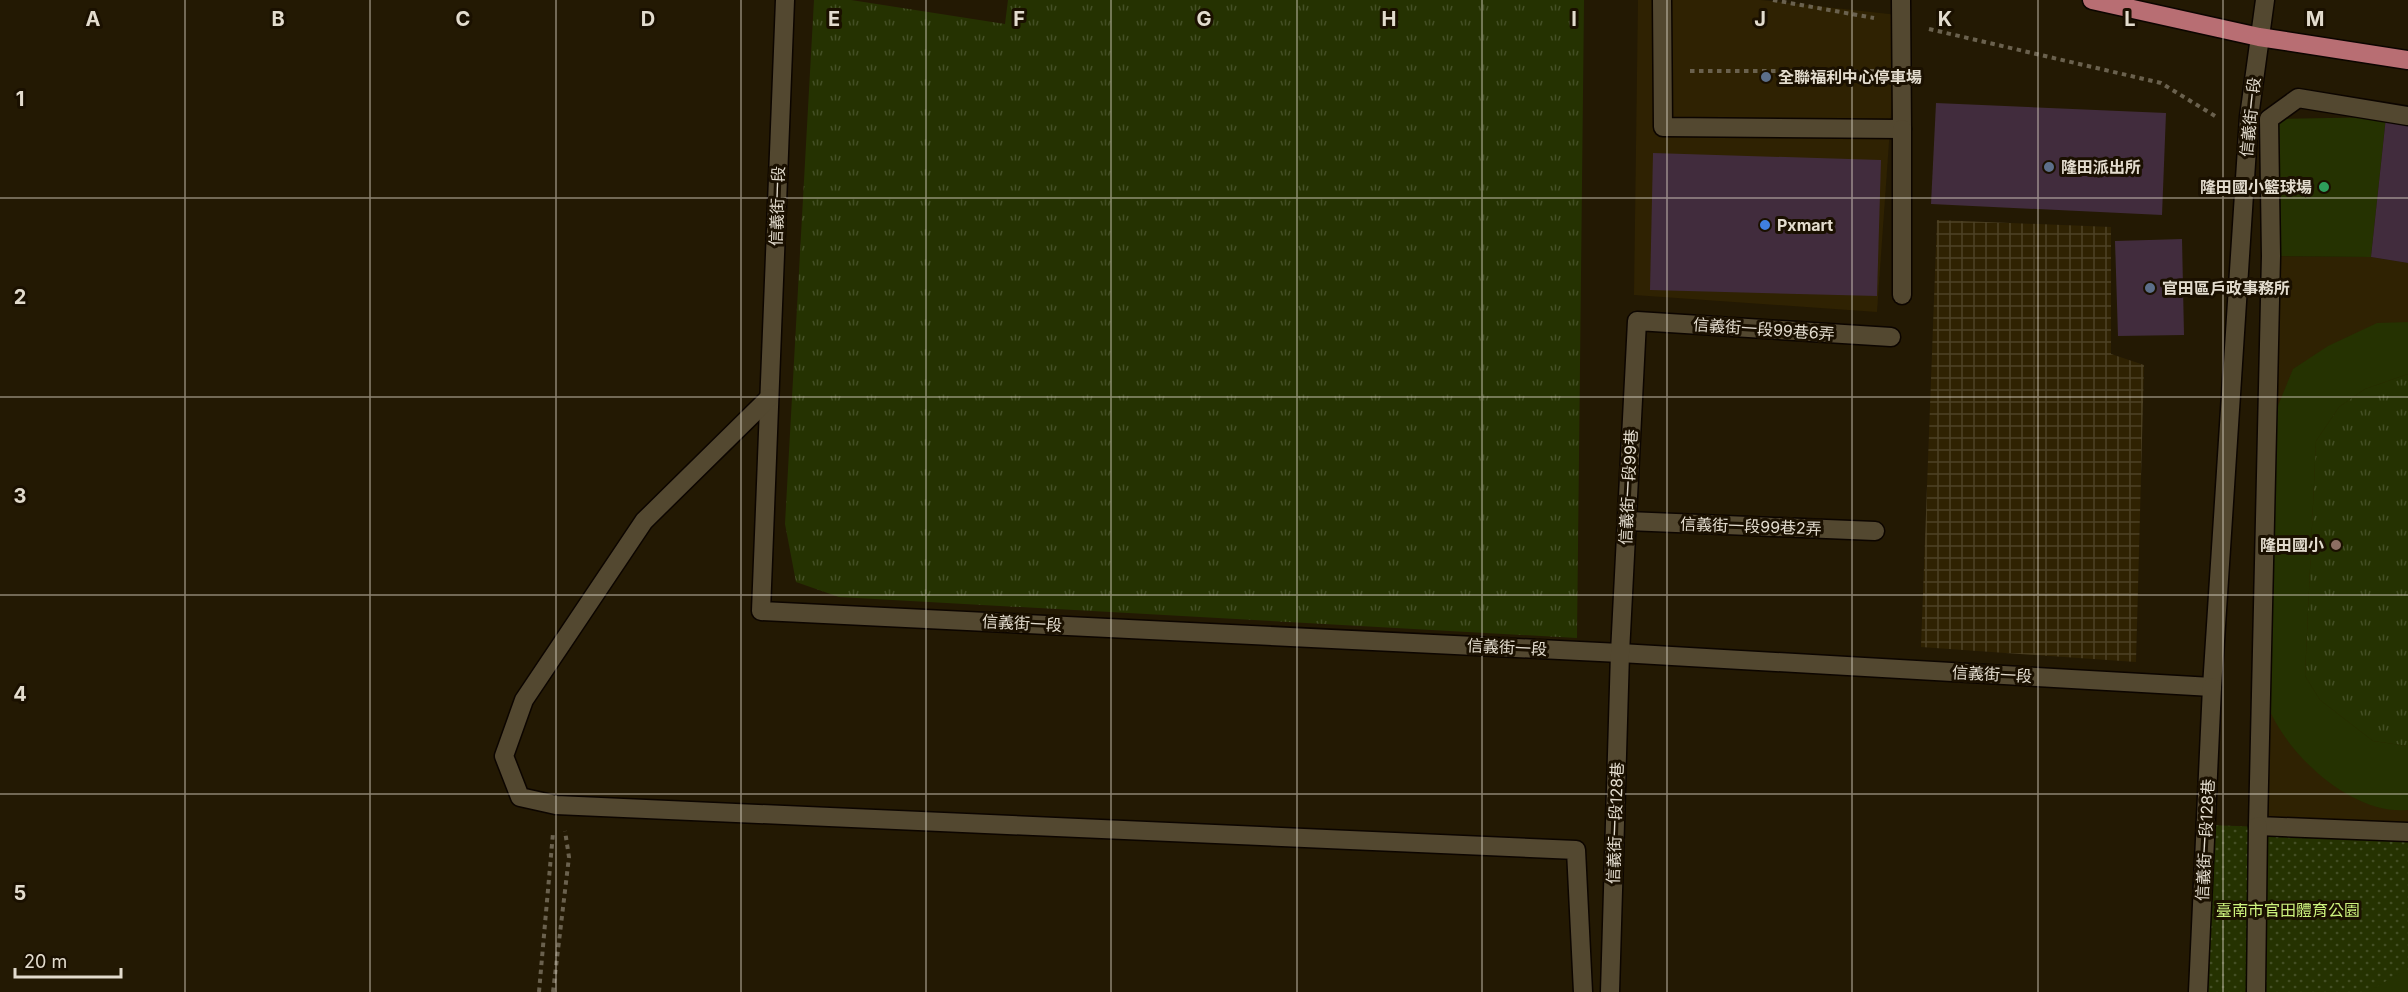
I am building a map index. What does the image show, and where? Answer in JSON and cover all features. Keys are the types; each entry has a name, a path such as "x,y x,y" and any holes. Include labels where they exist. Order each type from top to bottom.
{"main road":[{"path":"2092,0 2259,37 2408,60"}],"street":[{"name":"信義街一段","path":"785,0 761,611 1620,653 2212,687 2249,117 2265,0"},
{"path":"1662,0 1663,127 1902,129"},
{"path":"1901,0 1902,295"},
{"path":"2256,992 2271,256 2269,118 2298,98 2408,116"},
{"name":"信義街一段99巷6弄","path":"1637,321 1891,337"},
{"name":"信義街一段99巷","path":"1620,653 1637,321"},
{"path":"769,398 644,521 524,700 504,756 520,797 556,805 1576,850 1583,992"},
{"name":"信義街一段99巷2弄","path":"1627,521 1875,531"},
{"name":"信義街一段128巷","path":"1610,992 1620,653"},
{"name":"信義街一段128巷","path":"2198,992 2212,687"},
{"path":"2258,826 2408,832"}],"path":[{"path":"1773,0 1901,23 2161,83 2216,116"},
{"path":"1663,71 1902,71"},
{"path":"539,992 556,805"},
{"path":"554,992 569,857 568,841 556,805"}],"shaded area":[{"path":"1638,0 1761,0 1898,15 1877,312 1634,295"},
{"path":"1937,220 2111,227 2111,354 2144,365 2136,662 1921,647"},
{"name":"隆田國小","path":"2271,256 2371,257 2408,263 2408,832 2258,826"}],"green space":[{"path":"814,0 851,0 1005,24 1008,0 1584,0 1577,638 839,597 796,582 785,524"},
{"name":"隆田國小籃球場","path":"2386,117 2371,257 2271,256 2269,119"},
{"path":"2408,322 2408,374 2365,389 2339,407 2316,441 2305,676 2320,700 2373,741 2408,746 2408,810 2385,809 2362,802 2340,790 2299,755 2271,713 2263,692 2261,651 2277,408 2293,369 2328,346 2377,323"},
{"path":"2408,374 2408,746 2373,741 2320,700 2305,676 2316,441 2339,407 2365,389"},
{"name":"臺南市官田體育公園","path":"2207,825 2408,832 2408,992 2203,992"},
{"path":"2408,972 2408,992 2368,992 2398,974"}],"building":[{"name":"隆田派出所","path":"1936,103 2166,113 2162,215 1931,204"},
{"path":"2386,117 2408,122 2408,263 2371,257"},
{"name":"Pxmart","path":"1653,153 1881,160 1877,296 1650,290"},
{"name":"官田區戶政事務所","path":"2182,239 2184,335 2118,336 2115,241"}],"place":[{"name":"全聯福利中心停車場","path":"1766,77"},
{"name":"隆田派出所","path":"2049,167"},
{"name":"隆田國小籃球場","path":"2324,187"},
{"name":"Pxmart","path":"1765,225"},
{"name":"官田區戶政事務所","path":"2150,288"},
{"name":"隆田國小","path":"2336,545"}]}
